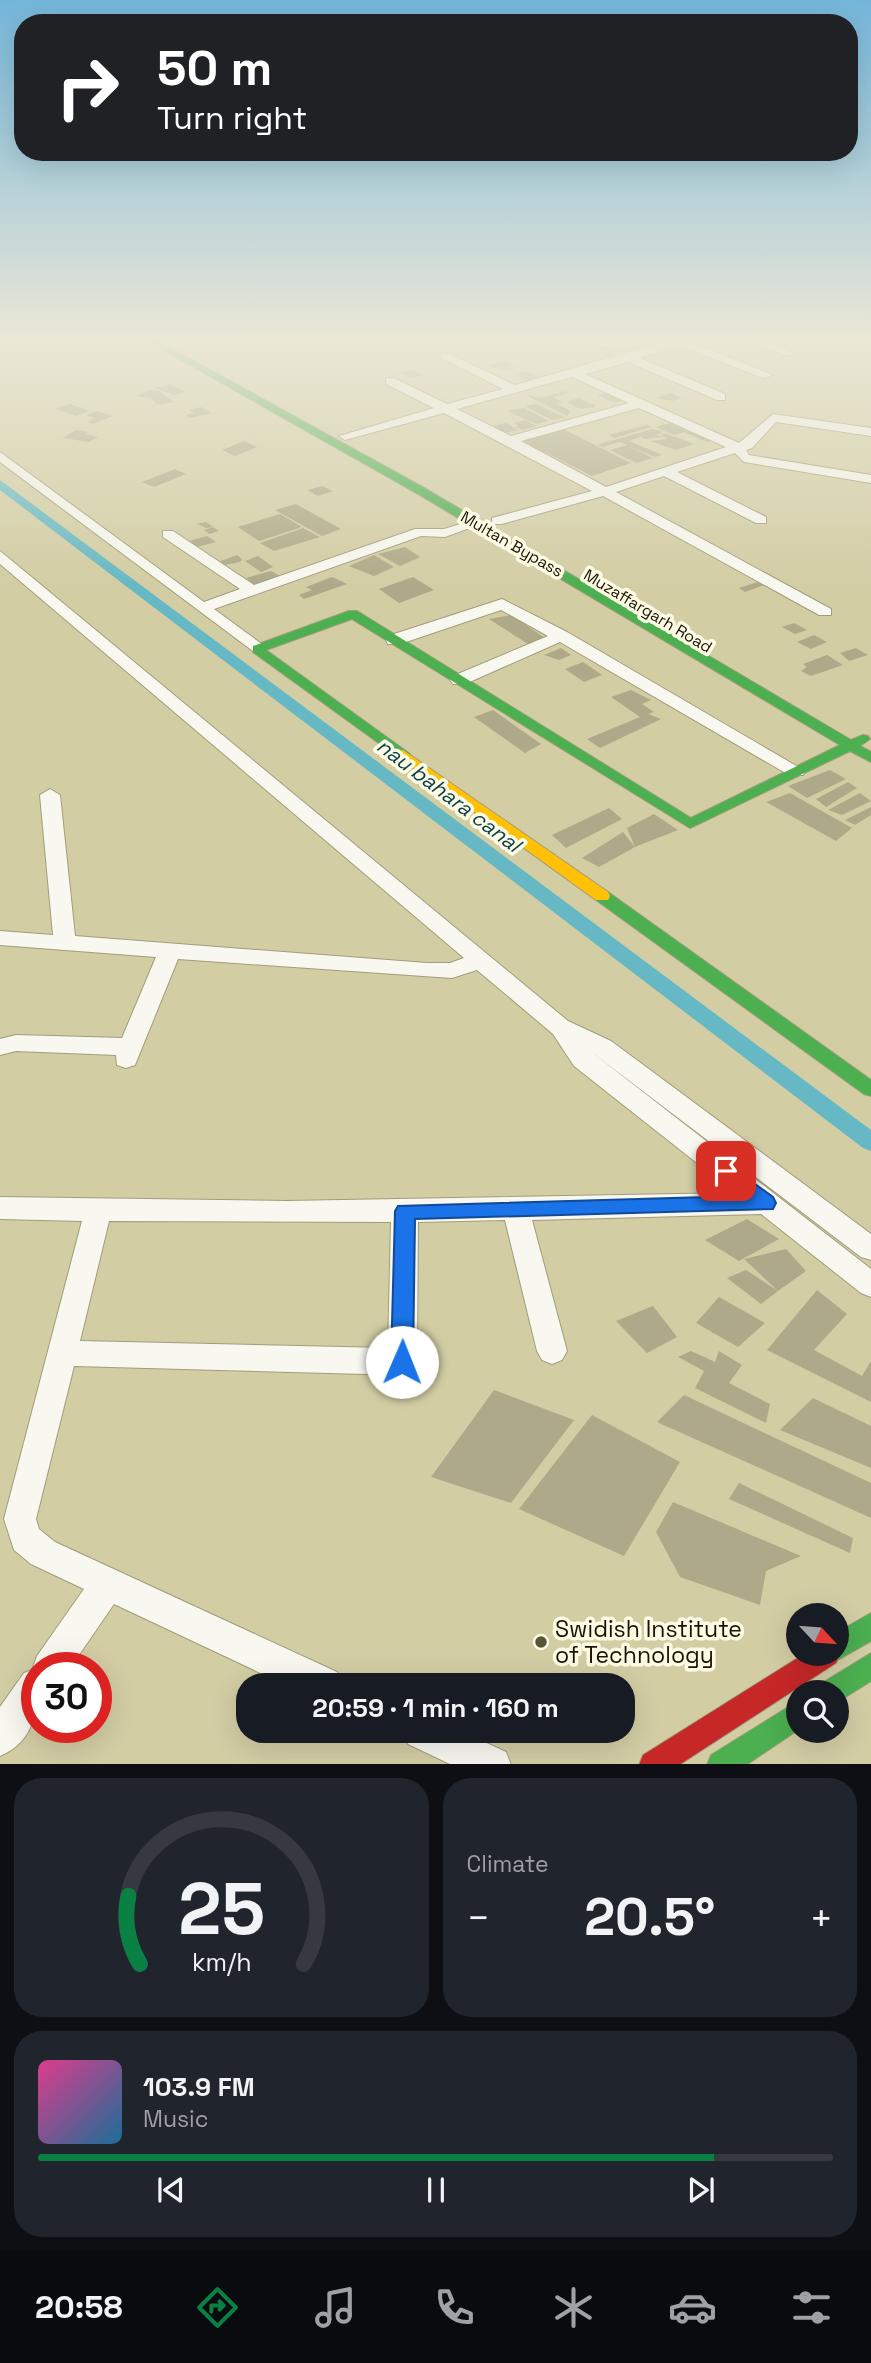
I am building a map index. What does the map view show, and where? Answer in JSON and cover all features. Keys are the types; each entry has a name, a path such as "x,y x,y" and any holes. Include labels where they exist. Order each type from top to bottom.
{"main road":[{"name":"Multan Bypass","path":"302,421 861,742 871,758"},
{"name":"Muzaffargarh Road","path":"320,421 496,521 861,742"},
{"path":"257,649 353,614 690,824 861,742"},
{"path":"257,649 871,1089"},
{"path":"849,1639 871,1626"},
{"path":"655,1764 808,1666"},
{"path":"849,1680 871,1666"},
{"path":"723,1764 786,1722"}],"street":[{"path":"345,436 402,421"},
{"path":"474,421 825,612"},
{"path":"510,440 577,421"},
{"path":"683,421 738,447 744,458 871,479"},
{"path":"496,521 603,492 747,444 770,421"},
{"path":"796,421 871,432"},
{"path":"0,456 257,649"},
{"path":"664,471 761,520"},
{"path":"202,608 420,532 445,533 475,523"},
{"path":"168,534 253,591"},
{"path":"1,557 561,1028 583,1060 871,1285"},
{"path":"394,640 502,604 796,771"},
{"path":"458,680 561,636"},
{"path":"50,795 65,943"},
{"path":"0,938 427,970 452,971 482,960"},
{"path":"0,1046 16,1043 129,1053 170,950"},
{"path":"561,1028 603,1047 871,1249"},
{"path":"0,1208 98,1211 405,1211 766,1203"},
{"path":"516,1210 552,1351"},
{"path":"98,1211 20,1519 26,1539 43,1553 298,1673"},
{"path":"62,1353 408,1362 405,1211"},
{"path":"61,1652 108,1584"},
{"path":"0,1738 21,1708"},
{"path":"446,1743 491,1764"}],"building":[{"path":"528,421 537,426 522,430 515,427 518,425 514,423"},
{"path":"673,422 692,430 674,435 655,427"},
{"path":"506,423 518,430 505,433 493,426"},
{"path":"647,425 651,427 615,438 609,435"},
{"path":"559,427 631,463 592,476 519,439"},
{"path":"653,429 663,432 657,435 662,437 645,439 635,434"},
{"path":"76,430 98,437 89,442 63,438"},
{"path":"692,430 714,439 707,442 685,433"},
{"path":"665,433 694,444 676,450 650,441 667,439 661,435"},
{"path":"635,434 640,437 629,441 662,455 655,457 628,446 653,458 636,463 610,450 627,445 619,442 603,447 597,445"},
{"path":"244,441 257,447 235,456 222,450"},
{"path":"175,469 186,474 154,487 142,482"},
{"path":"322,486 333,491 318,496 307,490"},
{"path":"296,504 341,529 322,536 275,510"},
{"path":"280,514 302,527 259,541 238,527"},
{"path":"206,522 213,527 206,528 197,524"},
{"path":"213,527 219,531 209,534 204,530"},
{"path":"303,528 320,537 274,551 260,543"},
{"path":"207,536 216,542 197,547 189,541"},
{"path":"405,547 420,557 400,566 378,554"},
{"path":"237,555 242,559 240,562 225,565 218,562"},
{"path":"374,555 394,567 374,576 349,566"},
{"path":"258,556 273,567 261,572 245,561"},
{"path":"271,571 280,576 254,584 246,578"},
{"path":"332,577 347,584 304,599 299,595 312,590 306,587"},
{"path":"413,577 434,590 399,603 379,589"},
{"path":"758,582 764,585 745,592 739,588"},
{"path":"511,615 545,638 528,644 489,619"},
{"path":"794,623 807,630 795,634 782,627"},
{"path":"814,635 827,642 811,649 797,642"},
{"path":"561,648 571,655 559,660 544,655"},
{"path":"856,648 868,655 849,661 840,653"},
{"path":"827,655 843,665 811,676 801,671 807,667 803,664"},
{"path":"583,662 602,675 584,682 565,669"},
{"path":"631,690 651,700 642,704 654,712 648,714 661,719 600,748 587,739 640,717 611,697"},
{"path":"493,710 541,744 525,753 474,717"},
{"path":"830,770 846,779 807,798 788,786"},
{"path":"848,782 857,788 826,807 816,799"},
{"path":"790,793 852,828 836,841 766,802"},
{"path":"860,793 871,801 842,815 828,810"},
{"path":"871,807 871,815 855,825 845,820"},
{"path":"609,808 622,819 566,848 552,835"},
{"path":"654,814 678,830 635,847 627,828"},
{"path":"623,832 635,847 599,867 582,858"},
{"path":"747,1219 779,1239 739,1261 705,1240"},
{"path":"786,1249 806,1271 778,1291 744,1259"},
{"path":"746,1270 778,1291 761,1304 727,1278"},
{"path":"817,1290 847,1314 814,1350 862,1376 871,1361 871,1402 767,1350"},
{"path":"719,1297 765,1323 738,1347 696,1323"},
{"path":"653,1306 677,1337 647,1353 616,1321"},
{"path":"691,1351 715,1362 719,1351 742,1365 729,1383 770,1404 766,1423 695,1388 704,1371 678,1357"},
{"path":"494,1390 574,1420 511,1503 431,1477"},
{"path":"684,1395 871,1483 871,1518 657,1422"},
{"path":"813,1398 871,1426 871,1468 780,1430"},
{"path":"592,1415 680,1462 624,1556 519,1509"},
{"path":"739,1483 853,1538 850,1553 729,1499"},
{"path":"673,1502 801,1556 766,1571 760,1605 680,1577 656,1532"}],"waterway":[{"name":"nau bahara canal","path":"0,484 871,1142"}],"traffic: fast":[{"path":"297,421 602,597 871,758"},
{"path":"403,754 257,649 353,614 690,824 863,739"},
{"path":"602,896 871,1089"},
{"path":"849,1640 871,1626"},
{"path":"849,1680 871,1666"},
{"path":"723,1764 786,1722"}],"traffic: slow":[{"path":"403,754 602,896"}],"traffic: jam":[{"path":"655,1764 808,1666"}],"place":[{"name":"Swidish Institute of Technology","path":"541,1642"}],"route":[{"path":"402,1362 405,1211 766,1203 726,1171"}]}
